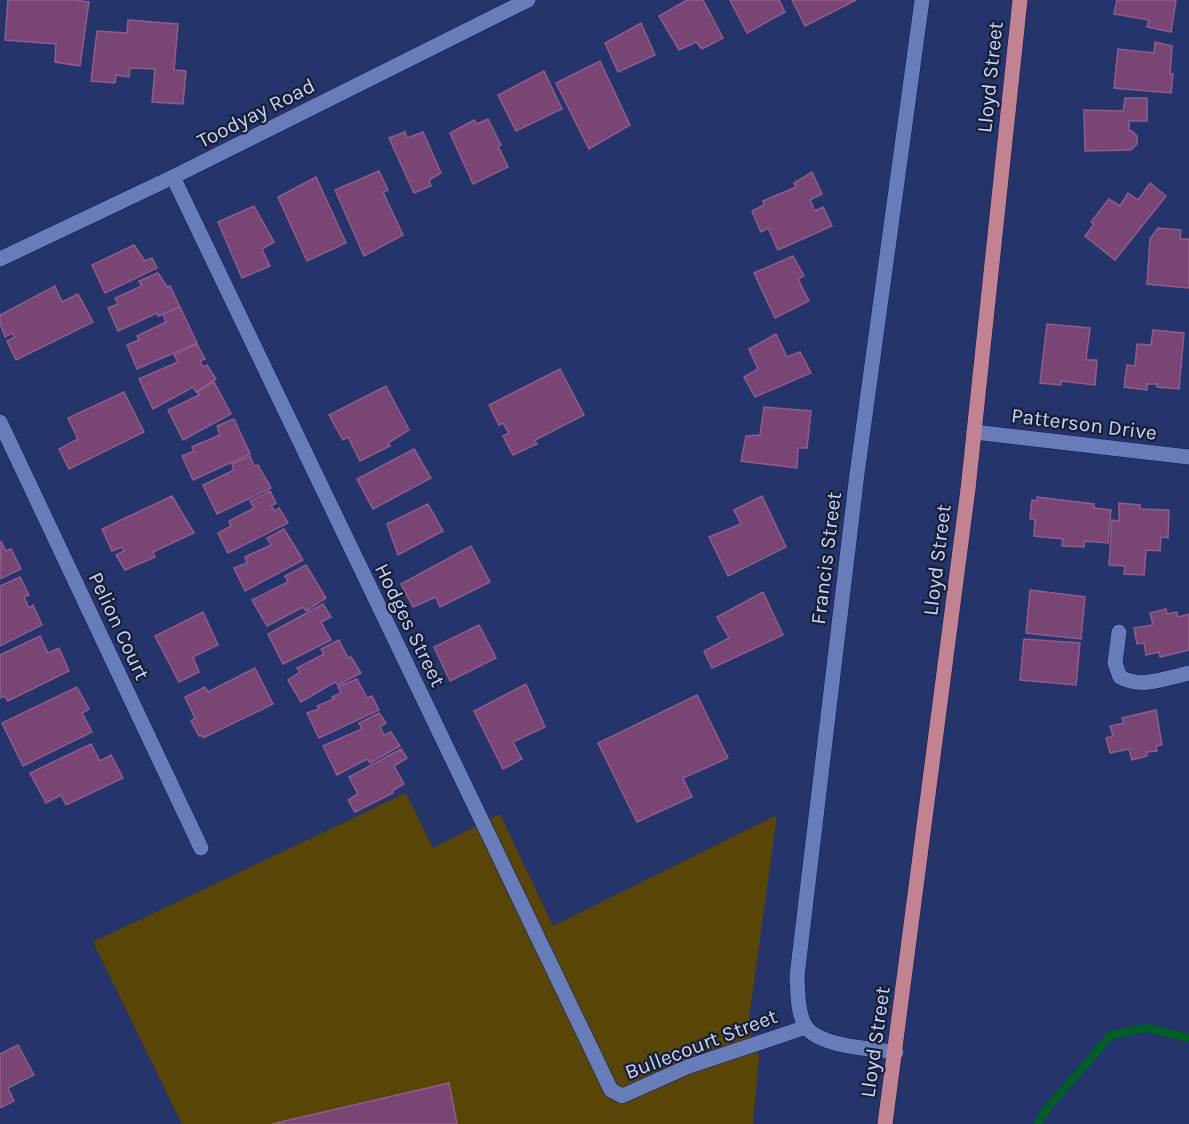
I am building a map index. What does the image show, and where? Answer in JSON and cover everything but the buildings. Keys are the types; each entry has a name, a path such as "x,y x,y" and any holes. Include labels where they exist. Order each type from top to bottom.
{"main road":[{"name":"Lloyd Street","path":"885,1124 974,432 1020,0"}],"street":[{"name":"Toodyay Road","path":"0,260 173,177 528,0"},
{"name":"Francis Street","path":"807,1027 798,1003 797,976 857,474 922,0"},
{"name":"Hodges Street","path":"173,177 611,1090"},
{"name":"Pelion Court","path":"0,422 201,848"},
{"name":"Patterson Drive","path":"974,432 1189,457"},
{"path":"1119,632 1115,663 1120,677 1131,683 1145,683 1189,673"},
{"path":"807,1027 819,1036 836,1043 896,1052"},
{"name":"Bullecourt Street","path":"611,1090 622,1096 687,1067 807,1027"}],"shaded area":[{"path":"406,793 433,848 500,814 553,926 777,815 748,1026 759,1058 753,1124 182,1124 93,942"}],"waterway":[{"path":"1038,1124 1046,1110 1111,1035 1147,1028 1189,1038"}]}
